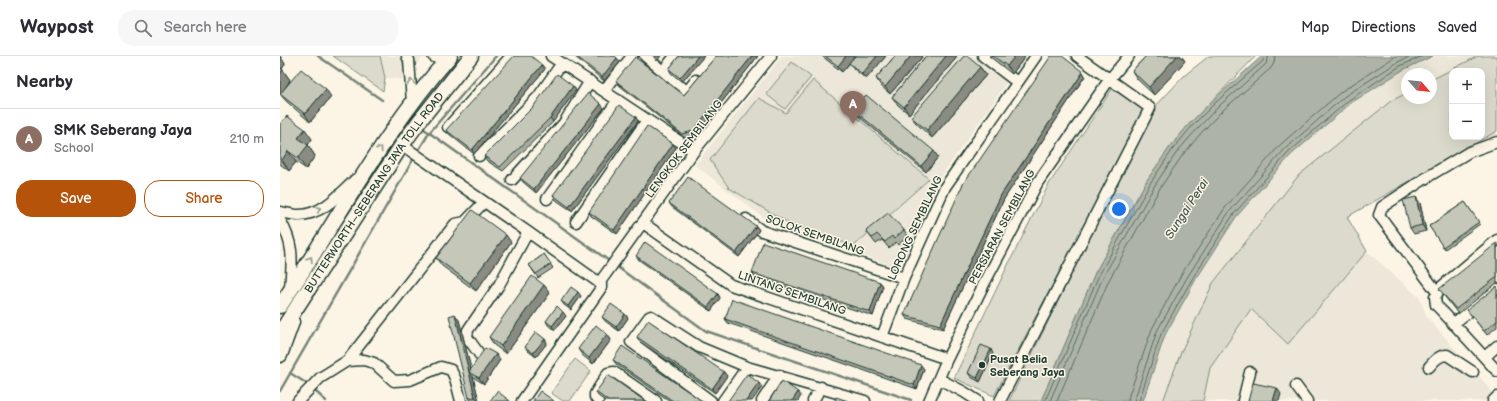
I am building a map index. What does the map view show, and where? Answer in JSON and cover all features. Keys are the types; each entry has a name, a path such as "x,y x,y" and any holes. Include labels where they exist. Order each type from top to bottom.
{"highway":[{"name":"BUTTERWORTH–SEBERANG JAYA TOLL ROAD","path":"280,333 372,191 406,148 454,77 471,56"},
{"name":"BUTTERWORTH–SEBERANG JAYA TOLL ROAD","path":"281,305 354,188 442,58"},
{"path":"280,355 296,309"}],"street":[{"path":"454,77 476,56"},
{"path":"448,127 511,56"},
{"path":"551,56 694,151"},
{"path":"645,56 684,89 689,89 703,73"},
{"path":"663,71 675,56"},
{"name":"LENGKOK SEMBILANG","path":"522,401 601,288 600,282 694,151 771,56"},
{"path":"983,56 1017,82"},
{"name":"LORONG SEMBILANG","path":"882,337 904,278 945,187 1036,56"},
{"path":"1000,401 1150,108 1108,80 1077,56"},
{"name":"PERSIARAN SEMBILANG","path":"929,401 947,359 984,284 1038,182 1108,80 1129,56"},
{"path":"410,57 412,103"},
{"path":"604,90 630,57"},
{"path":"480,156 538,97 562,63"},
{"path":"512,180 564,123 590,81"},
{"path":"547,199 618,100"},
{"path":"576,222 647,120"},
{"path":"1437,292 1379,215 1382,208 1429,176 1469,152 1497,142"},
{"path":"406,148 600,282"},
{"path":"280,212 298,215 319,210 340,194 371,163"},
{"path":"298,401 320,378 347,361 454,224 465,222 484,202"},
{"name":"SOLOK SEMBILANG","path":"736,212 762,231 904,278"},
{"path":"280,220 291,243 292,257 290,291"},
{"name":"LINTANG SEMBILANG","path":"643,223 731,285 947,359"},
{"path":"480,355 467,338 468,330 499,285 528,232"},
{"path":"1497,240 1441,287 1435,297 1436,305 1497,371"},
{"path":"1453,324 1497,289"},
{"path":"711,401 630,342 649,317 652,316 699,347 747,367 821,387 865,401"},
{"path":"1485,357 1497,346"},
{"path":"1429,367 1434,361 1444,355 1447,355 1473,372"},
{"path":"347,361 364,360 374,363 394,381 410,380 441,367 446,368 450,370 455,378 461,401"},
{"path":"723,401 747,367"},
{"path":"597,400 595,394 608,373 614,372 656,401"},
{"path":"1243,401 1250,372"},
{"path":"762,401 779,375"},
{"path":"939,379 978,401"},
{"path":"1296,386 1307,401"},
{"path":"812,401 821,387"},
{"path":"1493,401 1497,397"}],"shaded area":[{"path":"333,56 380,56 385,78 383,91"},
{"path":"380,56 424,56 402,79 385,78"},
{"path":"782,56 973,56 1007,82 938,181 906,260 892,266 765,219 695,165"},
{"path":"1209,56 1256,56 1190,123 1170,147 1147,180 1095,273 1041,401 1009,401 1152,110 1185,75"},
{"path":"1433,56 1497,56 1497,136 1347,217 1367,251 1419,297 1427,317 1497,397 1497,401 1143,401 1165,335 1195,281 1236,217 1291,155 1351,103 1401,71 1401,104 1437,104 1437,68 1407,68"},
{"path":"1478,56 1497,56 1497,131 1485,138 1485,68 1454,68"},
{"path":"792,62 811,77 785,109 766,94"},
{"path":"1449,71 1449,140 1481,140 1347,217 1367,251 1288,344 1251,309 1210,368 1203,401 1163,401 1181,352 1213,283 1299,175 1391,101 1401,96 1401,104 1437,104 1437,77"},
{"path":"813,80 929,179 854,246 790,224 729,188 710,160 759,98 786,113"},
{"path":"1112,89 1145,109 994,396 954,378 1007,267 1049,184"},
{"path":"575,359 591,371 570,401 563,401 551,393"}],"water":[{"name":"Sungai Perai","path":"1262,56 1433,56 1407,68 1401,68 1401,71 1351,103 1291,155 1236,217 1195,281 1165,335 1143,401 1041,401 1095,273 1147,180 1170,147 1190,123"}],"building":[{"path":"514,56 531,56 542,65 472,150 446,130"},
{"path":"576,56 615,56 617,58 602,77"},
{"path":"679,56 698,56 680,78 669,69"},
{"path":"716,56 752,56 693,131 682,134 616,81 635,57 684,95"},
{"path":"825,56 846,56 838,66"},
{"path":"855,56 877,56 862,74 849,63"},
{"path":"895,56 911,56 885,87 876,78"},
{"path":"926,56 946,56 904,107 892,97"},
{"path":"964,56 967,56 980,67 927,130 911,117"},
{"path":"993,56 1015,56 1007,66"},
{"path":"1051,56 1062,56 1083,72 1001,195 940,325 904,315 963,184"},
{"path":"1146,56 1177,56 1149,87 1132,71"},
{"path":"301,69 326,89 305,114 280,94"},
{"path":"557,74 573,86 550,118 500,167 484,156 533,107"},
{"path":"588,93 601,104 534,189 520,178"},
{"path":"866,95 934,151 921,166 854,110"},
{"path":"619,105 636,117 569,207 553,195"},
{"path":"287,116 305,129 298,138 308,145 298,158 288,151 282,160 280,159 280,124"},
{"path":"647,126 673,144 614,230 589,212"},
{"path":"688,177 756,226 736,253 669,203"},
{"path":"1416,197 1422,225 1410,228 1403,200"},
{"path":"1465,202 1479,222 1443,247 1429,226"},
{"path":"472,210 506,235 470,283 436,258"},
{"path":"888,213 904,230 894,239 892,236 885,242 877,234 872,238 866,231"},
{"path":"645,242 718,294 708,307 636,256"},
{"path":"763,242 880,282 870,312 752,273"},
{"path":"1497,243 1497,277 1456,309 1439,289"},
{"path":"544,254 551,264 536,274 529,265"},
{"path":"532,276 544,285 501,346 489,337"},
{"path":"1497,286 1497,321 1484,331 1467,310"},
{"path":"571,287 578,292 568,306 561,301"},
{"path":"732,299 921,365 914,385 725,319"},
{"path":"611,304 625,314 616,327 602,317"},
{"path":"557,306 563,312 552,326 546,321"},
{"path":"455,314 475,397 469,398 449,316"},
{"path":"648,320 724,372 712,389 637,337"},
{"path":"596,325 607,334 589,358 578,349"},
{"path":"536,332 545,339 533,353 525,347"},
{"path":"981,345 991,349 977,378 968,373"},
{"path":"622,346 702,401 673,401 613,360"},
{"path":"485,348 496,354 479,378 469,372"},
{"path":"747,374 759,383 746,401 728,401"},
{"path":"608,375 645,401 608,401 596,392"},
{"path":"782,381 798,392 792,401 769,401"},
{"path":"1253,383 1277,388 1273,401 1248,401"},
{"path":"497,391 510,401 490,401"},
{"path":"540,391 554,401 533,401"},
{"path":"836,397 848,401 835,401"}],"waterway":[{"path":"318,56 382,100"},
{"path":"417,153 429,133 496,56"},
{"path":"424,129 612,263"},
{"path":"280,391 414,158"},
{"path":"616,266 706,331 911,400"},
{"path":"290,373 306,383"},
{"path":"315,391 326,401"}],"place":[{"name":"SMK Seberang Jaya","path":"853,124"},
{"name":"Pusat Belia Seberang Jaya","path":"982,365"}]}
